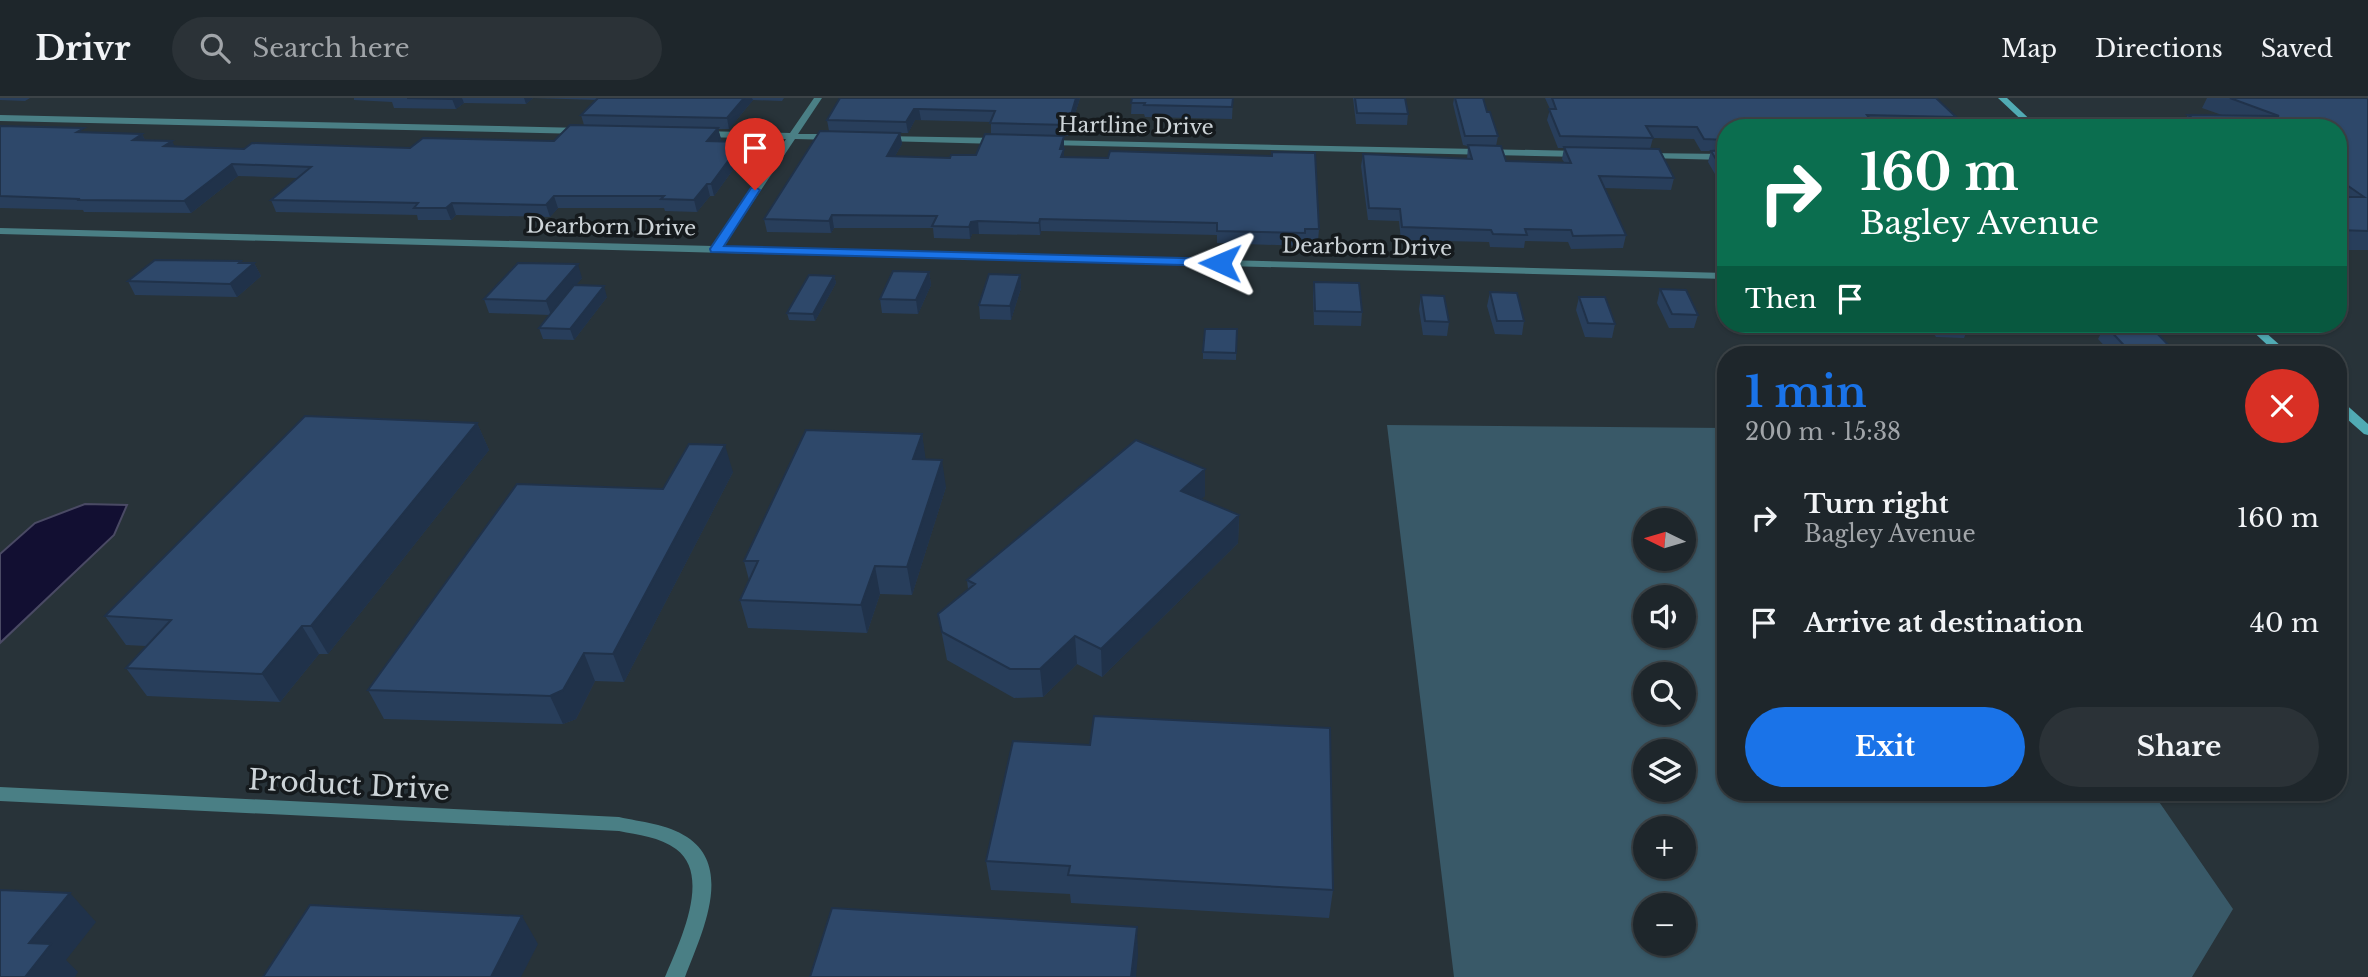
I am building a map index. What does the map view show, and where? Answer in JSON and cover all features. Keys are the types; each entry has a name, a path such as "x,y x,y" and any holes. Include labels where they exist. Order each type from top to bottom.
{"main road":[{"path":"2002,98 2025,119"},
{"path":"2260,333 2275,346"},
{"path":"2347,412 2368,431"}],"street":[{"path":"716,249 818,98"},
{"path":"0,118 598,131"},
{"path":"695,134 846,137"},
{"path":"873,138 1007,141"},
{"name":"Hartline Drive","path":"1035,141 1592,154"},
{"path":"1633,155 1717,157"},
{"name":"Dearborn Drive","path":"0,231 1717,276"},
{"name":"Product Drive","path":"0,794 619,824 660,833 690,850 703,878 700,910 675,977"}],"shaded area":[{"path":"1387,425 1717,428 1717,801 2159,801 2233,909 2192,977 1454,977"},
{"path":"85,504 127,505 114,535 0,643 0,554 35,523"}],"building":[{"path":"598,98 744,98 727,118 581,115"},
{"path":"840,98 1076,98 1068,125 990,123 995,111 919,109 914,109 906,122 827,120"},
{"path":"1132,98 1233,98 1232,107 1144,105 1145,103 1131,103"},
{"path":"1355,98 1405,98 1408,114 1357,113"},
{"path":"1455,98 1483,98 1498,136 1465,136"},
{"path":"1552,98 1936,98 1956,117 1867,115 1870,119 1717,119 1717,140 1704,139 1697,127 1646,126 1653,138 1560,136 1549,109 1556,109"},
{"path":"2230,98 2368,98 2368,231 2347,230 2347,197 2364,197 2347,185 2347,119 2193,119 2188,115 2279,116"},
{"path":"570,125 718,128 707,141 742,142 711,184 707,184 694,200 661,199 664,196 554,196 546,205 452,203 446,208 414,208 418,203 271,200 311,167 232,164 184,201 0,196 0,126 84,128 77,132 142,134 133,140 172,141 164,146 244,149 252,143 410,148 423,138 554,141"},
{"path":"820,131 900,133 887,156 950,158 951,155 976,155 985,134 1064,136 1060,149 1064,149 1061,157 1108,158 1110,151 1272,156 1272,152 1315,153 1319,229 1305,229 1305,233 1217,231 1217,223 1040,219 1039,223 978,221 971,222 969,227 932,226 937,216 832,215 829,221 764,219"},
{"path":"1468,145 1501,146 1506,161 1571,163 1564,147 1659,149 1674,178 1599,176 1626,235 1573,236 1571,230 1525,229 1527,235 1493,234 1491,230 1402,227 1400,209 1369,208 1363,154 1472,159"},
{"path":"1711,151 1717,151 1717,161"},
{"path":"155,260 254,263 230,284 128,281"},
{"path":"518,263 578,264 546,301 484,299"},
{"path":"893,271 929,272 916,300 880,299"},
{"path":"989,274 1020,275 1010,306 979,305"},
{"path":"809,275 834,276 813,314 787,313"},
{"path":"1314,282 1359,283 1362,312 1315,311"},
{"path":"574,285 604,286 570,329 539,328"},
{"path":"1660,289 1686,290 1698,315 1672,314"},
{"path":"1490,292 1517,293 1524,321 1497,321"},
{"path":"1421,295 1444,296 1449,322 1425,321"},
{"path":"1579,297 1605,297 1615,324 1588,323"},
{"path":"1205,329 1237,329 1236,353 1203,352"},
{"path":"2112,333 2157,333 2169,346 2125,346"},
{"path":"305,416 477,423 311,626 302,626 262,674 126,668 171,620 105,616"},
{"path":"806,430 922,434 913,459 942,460 907,567 875,566 861,605 740,600 758,561 744,561"},
{"path":"1136,440 1205,469 1181,491 1239,515 1101,649 1075,636 1040,669 1010,669 942,632 938,614 975,584 967,580"},
{"path":"689,444 725,445 613,654 584,653 563,690 550,696 368,690 517,484 663,489"},
{"path":"1094,716 1330,728 1333,890 1068,875 1070,866 986,861 1013,741 1090,745"},
{"path":"0,890 70,893 29,943 51,944 25,977 0,977"},
{"path":"310,905 522,916 491,977 263,977"},
{"path":"832,908 1137,927 1131,977 810,977"}],"route":[{"path":"755,190 716,249 1220,263"}]}
